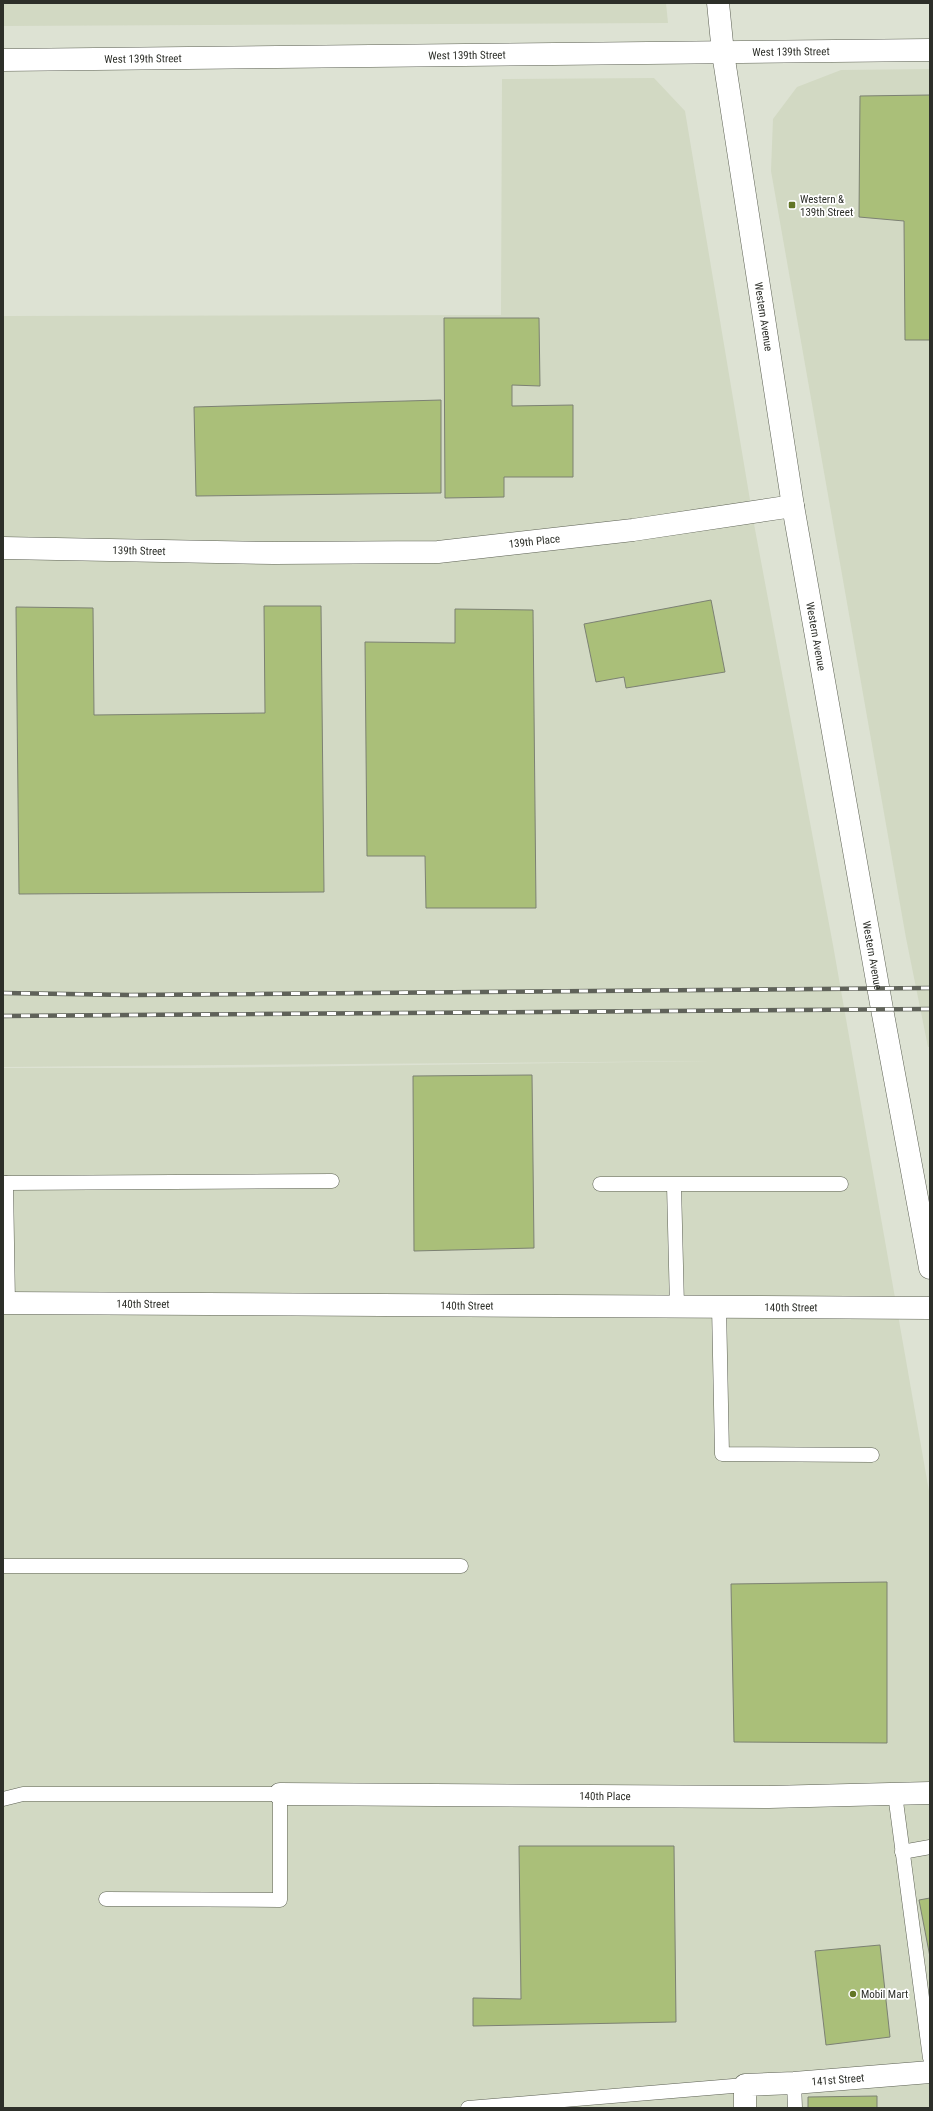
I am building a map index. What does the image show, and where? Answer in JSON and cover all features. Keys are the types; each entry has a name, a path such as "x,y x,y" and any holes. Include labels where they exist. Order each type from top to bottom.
{"street":[{"name":"Western Avenue","path":"718,3 723,53 793,506 882,1009 929,1262"},
{"name":"West 139th Street","path":"3,60 930,50"},
{"name":"139th Place","path":"274,553 438,552 633,530 793,506"},
{"name":"139th Street","path":"3,548 274,553"},
{"name":"140th Street","path":"6,1304 930,1308"},
{"name":"140th Place","path":"280,1794 761,1797 930,1793"},
{"name":"141st Street","path":"745,2085 794,2083 930,2072"},
{"path":"745,2085 745,2108"}],"lane":[{"path":"6,1304 4,1183 332,1181"},
{"path":"600,1184 840,1184"},
{"path":"674,1185 677,1306"},
{"path":"718,1306 722,1454 872,1455"},
{"path":"3,1566 461,1566"},
{"path":"3,1799 23,1794 280,1794 280,1900 106,1899"},
{"path":"895,1794 902,1852 926,1998 930,2058"},
{"path":"902,1852 930,1847"},
{"path":"794,2083 795,2108"},
{"path":"468,2108 745,2085"}],"shaded area":[{"path":"3,3 666,3 668,23 3,26"},
{"path":"930,69 930,1047 928,1047 906,938 771,171 773,119 797,87 841,70"},
{"path":"654,78 685,111 754,524 833,945 930,1497 930,2108 3,2108 3,1068 194,1068 710,1061 3,1067 3,316 501,315 502,79"}],"building":[{"path":"930,95 930,340 905,340 904,221 859,217 860,96"},
{"path":"444,318 539,318 540,386 512,385 512,406 573,405 573,477 504,477 504,497 445,498"},
{"path":"441,400 441,493 196,496 194,407"},
{"path":"711,600 725,672 626,688 624,677 596,682 584,624"},
{"path":"264,606 321,606 324,892 19,894 16,607 93,608 94,715 265,713"},
{"path":"455,609 533,610 536,908 426,908 425,856 367,856 365,642 455,643"},
{"path":"532,1075 534,1248 414,1251 413,1076"},
{"path":"887,1582 887,1743 734,1742 731,1584"},
{"path":"519,1846 674,1846 676,2022 473,2026 473,1998 521,1999"},
{"path":"930,1898 930,1957 919,1900"},
{"name":"Mobil Mart","path":"880,1945 890,2037 826,2045 815,1951"},
{"path":"877,2096 877,2108 808,2108 808,2097"}],"railway":[{"path":"3,993 131,995 930,988"},
{"path":"3,1016 930,1009"}],"place":[{"name":"Western & 139th Street","path":"792,205"},
{"name":"Mobil Mart","path":"853,1994"}]}
